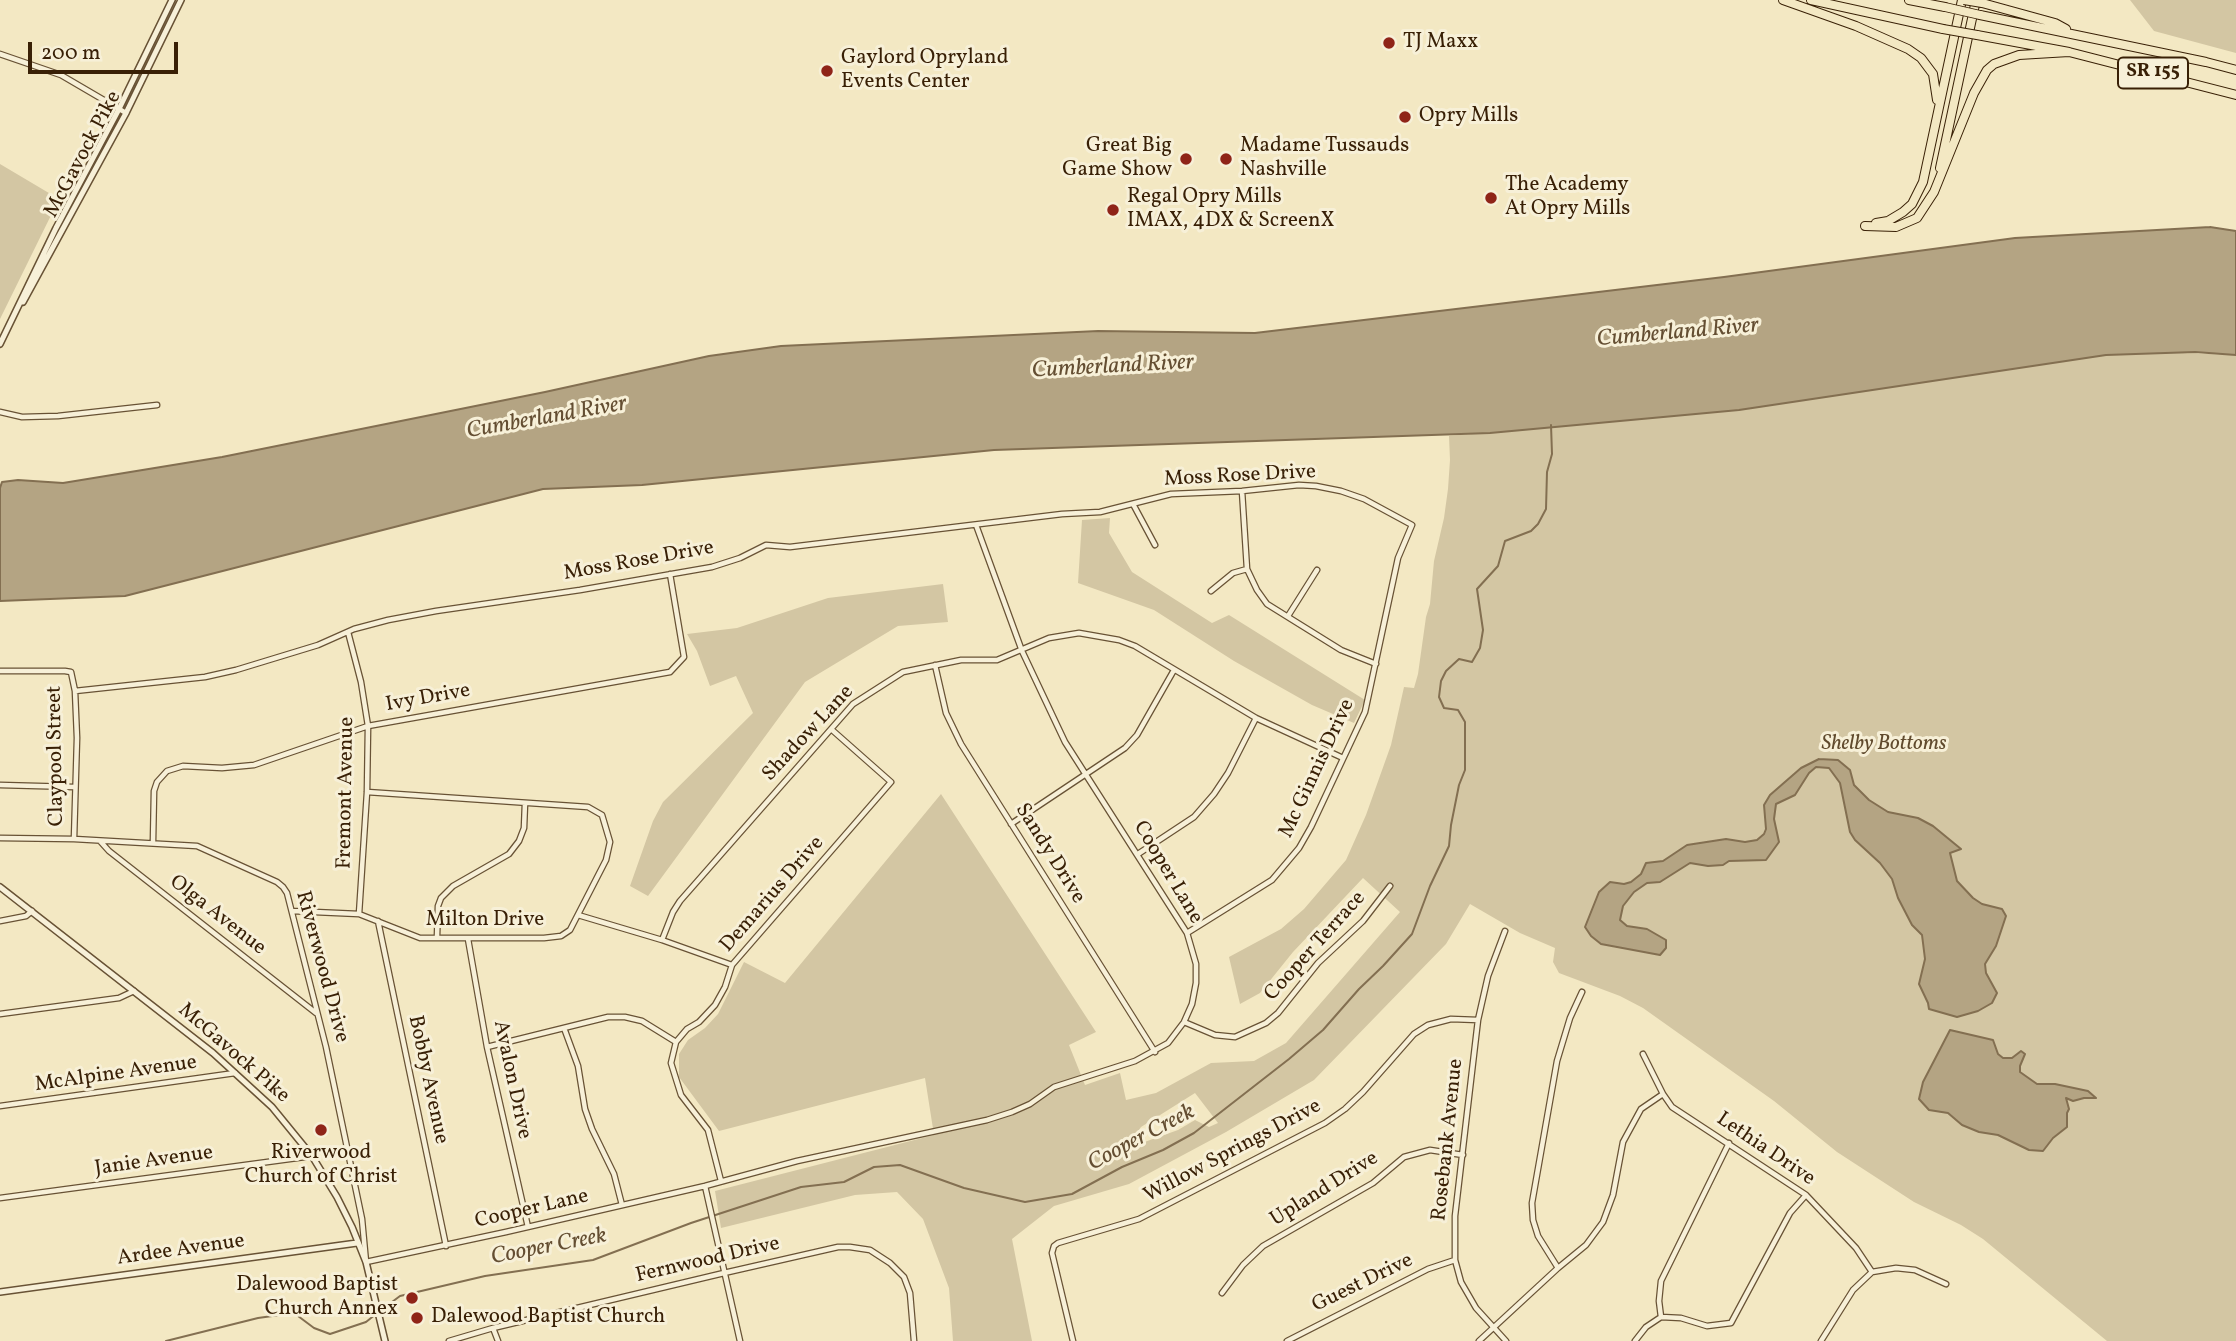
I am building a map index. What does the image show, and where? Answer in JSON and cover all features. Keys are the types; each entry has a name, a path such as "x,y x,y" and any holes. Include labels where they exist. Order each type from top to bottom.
{"highway":[{"path":"1783,0 1856,26 1908,49 1921,58 1933,74 1936,88 1934,125"},
{"name":"SR 155","path":"1811,0 1943,29 2069,52 2236,95"},
{"name":"SR 155","path":"1909,0 2236,70"},
{"path":"2069,52 2020,55 1994,64 1987,70 1966,109 1934,192 1922,212 1917,218 1896,227 1865,226 1897,217 1912,204 1923,182 1963,0 2055,23 2071,33"},
{"path":"1934,192 1979,2"},
{"path":"1912,204 1922,212"}],"street":[{"name":"McGavock Pike","path":"0,344 172,0"},
{"name":"McGavock Pike","path":"10,322 126,114 181,0"},
{"path":"0,54 61,75 126,114"},
{"path":"0,412 22,417 58,416 157,405"},
{"name":"Moss Rose Drive","path":"75,691 205,677 311,647 348,632 416,614 712,567 740,558 766,545 790,547 1062,514 1100,512 1171,494 1315,486 1364,499 1412,525"},
{"path":"1242,491 1247,569 1267,604 1341,650 1376,664"},
{"path":"1133,504 1155,545"},
{"name":"Cooper Lane","path":"366,1262 622,1205 797,1161 987,1120 1030,1104 1054,1087 1135,1061 1168,1043 1184,1022 1192,1004 1196,984 1196,964 1187,933 1065,742 1022,651 976,525"},
{"name":"Mc Ginnis Drive","path":"1187,933 1272,880 1299,848 1311,827 1365,712 1398,558 1412,525"},
{"path":"1211,590 1233,573 1247,569"},
{"path":"1288,616 1317,570"},
{"name":"Ivy Drive","path":"153,843 154,792 167,771 183,766 222,768 254,765 368,726 670,672 684,657 670,574"},
{"name":"Fremont Avenue","path":"348,632 361,682 368,726 367,792 359,914"},
{"name":"Shadow Lane","path":"662,940 680,901 853,704 903,671 961,660 997,660 1049,638 1079,633 1119,640 1135,646 1256,718 1343,758"},
{"name":"Sandy Drive","path":"935,666 946,713 961,744 1154,1052"},
{"path":"1011,824 1125,748 1137,735 1174,670"},
{"name":"Claypool Street","path":"0,671 71,672 75,691 77,738 74,839"},
{"path":"1138,854 1194,817 1214,794 1256,718"},
{"name":"Demarius Drive","path":"676,1042 687,1028 699,1022 715,1005 725,987 732,965 891,782 831,729"},
{"path":"0,785 74,787"},
{"name":"Milton Drive","path":"292,911 359,914 420,937 468,939 561,936 570,930 606,860 610,842 602,815 588,807 367,792"},
{"path":"437,937 438,906 441,898 453,886 509,854 519,841 524,828 525,803"},
{"name":"Riverwood Drive","path":"0,838 197,846 277,882 287,893 326,1047 362,1219 366,1262"},
{"name":"Olga Avenue","path":"100,841 109,851 317,1014"},
{"name":"Cooper Terrace","path":"1184,1022 1215,1035 1236,1037 1266,1023 1278,1013 1318,963 1363,921 1390,886"},
{"name":"McGavock Pike","path":"0,887 236,1072 272,1107 312,1156 337,1196 352,1227 366,1262 385,1341"},
{"path":"0,921 26,916 32,911"},
{"path":"578,915 662,940 732,965"},
{"name":"Bobby Avenue","path":"378,921 446,1246"},
{"name":"Rosebank Avenue","path":"1505,931 1488,976 1478,1020 1455,1216 1455,1260 1461,1282 1469,1296 1506,1341"},
{"name":"Avalon Drive","path":"468,939 487,1047 528,1227"},
{"path":"0,1014 119,998 134,991"},
{"path":"1558,1268 1538,1236 1532,1203 1557,1061 1570,1018 1582,992"},
{"path":"487,1047 608,1017 642,1021 676,1042 671,1063 674,1078 681,1095 708,1130 720,1181"},
{"name":"Willow Springs Drive","path":"1073,1341 1052,1253 1058,1242 1139,1219 1325,1123 1354,1101 1414,1034 1428,1025 1451,1018 1478,1020"},
{"path":"564,1028 578,1066 585,1109 614,1174 622,1205"},
{"name":"Lethia Drive","path":"1643,1054 1662,1094 1672,1107 1806,1195 1856,1248 1872,1272"},
{"name":"McAlpine Avenue","path":"0,1107 236,1072"},
{"path":"1479,1341 1586,1245 1603,1222 1614,1195 1623,1142 1642,1109 1662,1094"},
{"path":"1661,1317 1661,1281 1729,1143"},
{"name":"Upland Drive","path":"1223,1293 1243,1265 1264,1246 1373,1183 1404,1157 1430,1150 1463,1154"},
{"name":"Janie Avenue","path":"0,1198 312,1156"},
{"path":"705,1185 740,1341"},
{"path":"1635,1341 1646,1327 1661,1317 1681,1318 1707,1326 1731,1323 1790,1213 1806,1195"},
{"path":"352,1227 362,1219"},
{"name":"Ardee Avenue","path":"0,1292 357,1243 364,1238"},
{"name":"Fernwood Drive","path":"449,1341 493,1328 838,1247 870,1250 890,1263 904,1277 910,1293 914,1341"},
{"name":"Guest Drive","path":"1287,1341 1429,1269 1455,1260"},
{"path":"1821,1341 1853,1290 1872,1272 1896,1268 1915,1270 1946,1284"},
{"path":"493,1328 498,1341"}],"green space":[{"path":"2130,0 2236,0 2236,53 2154,31"},
{"path":"0,164 59,199 0,319"},
{"name":"Shelby Bottoms","path":"2156,352 2236,355 2236,1341 2107,1341 1983,1239 1914,1202 1837,1152 1774,1101 1643,1008 1620,996 1559,973 1553,962 1555,948 1520,933 1470,904 1446,944 1314,1080 1226,1132 1129,1184 1054,1206 1012,1239 1032,1341 953,1341 949,1288 923,1219 897,1192 855,1195 721,1228 715,1191 934,1135 925,1078 719,1131 679,1077 679,1054 688,1040 718,1014 744,962 785,983 941,794 1096,1032 1069,1045 1085,1085 1120,1073 1126,1100 1156,1093 1211,1063 1254,1061 1286,1043 1400,912 1363,878 1293,952 1260,993 1240,1004 1229,957 1281,929 1304,909 1346,860 1366,815 1391,745 1404,687 1414,688 1418,674 1434,561 1448,489 1449,436 1739,410 2106,355","holes":["1195,1093 1218,1123 1209,1127 1195,1120 1178,1130 1139,1144 1134,1137 1141,1127"]},
{"path":"1110,518 1109,533 1132,572 1212,623 1229,615 1365,700 1354,723 1312,705 1234,661 1154,610 1078,583 1082,520"},
{"path":"943,584 948,622 898,626 805,682 648,896 630,886 653,821 663,802 753,713 736,676 710,686 697,651 687,634 737,628 828,598"}],"water":[{"name":"Cumberland River","path":"2210,227 2236,231 2236,355 2195,352 2106,355 1739,410 1490,433 994,450 642,485 543,489 125,596 0,601 2,482 18,480 63,483 222,457 709,356 781,346 1098,331 1255,333 1724,277 2015,238"},
{"path":"1819,759 1838,760 1850,770 1854,785 1869,800 1888,812 1918,818 1933,826 1961,849 1950,853 1957,881 1973,898 1982,904 2002,909 2006,916 1996,946 1985,964 1986,973 1997,993 1992,1003 1978,1011 1957,1017 1929,1009 1919,984 1925,959 1922,935 1912,925 1892,879 1850,832 1840,783 1829,768 1816,767 1795,795 1776,804 1774,819 1779,842 1766,860 1729,861 1723,865 1708,866 1690,863 1660,882 1647,883 1634,892 1623,906 1620,920 1627,926 1647,929 1666,940 1666,948 1660,955 1601,944 1591,936 1585,927 1599,892 1610,882 1631,882 1641,874 1646,863 1663,861 1687,845 1726,839 1745,842 1757,840 1766,829 1764,805 1770,795 1801,768"},
{"path":"1950,1030 1993,1040 1998,1054 2003,1058 2012,1058 2021,1051 2025,1054 2020,1072 2037,1084 2055,1084 2088,1091 2096,1098 2073,1101 2066,1098 2069,1109 2067,1127 2053,1138 2043,1151 2029,1150 1998,1135 1979,1132 1962,1125 1948,1113 1929,1110 1919,1099 1923,1082"}],"waterway":[{"name":"Cooper Creek","path":"380,1311 400,1296 485,1276 593,1260 691,1223 801,1187 844,1182 874,1167 900,1165 964,1188 1025,1202 1072,1194 1194,1133 1323,1030 1412,934 1449,846 1459,785 1465,770 1465,722 1458,710 1444,708 1439,697 1441,681 1446,671 1459,659 1472,662 1480,648 1483,630 1477,589 1498,566 1505,541 1531,531 1546,509 1547,472 1552,454 1551,425"},
{"name":"Cooper Creek","path":"166,1341 258,1318 294,1313 314,1328 330,1334 366,1322 376,1314"}],"place":[{"name":"TJ Maxx","path":"1389,43"},
{"name":"Gaylord Opryland Events Center","path":"827,71"},
{"name":"Opry Mills","path":"1405,117"},
{"name":"Great Big Game Show","path":"1186,159"},
{"name":"Madame Tussauds Nashville","path":"1226,159"},
{"name":"The Academy At Opry Mills","path":"1491,198"},
{"name":"Regal Opry Mills IMAX, 4DX & ScreenX","path":"1113,210"},
{"name":"Riverwood Church of Christ","path":"321,1130"},
{"name":"Dalewood Baptist Church Annex","path":"412,1298"},
{"name":"Dalewood Baptist Church","path":"417,1318"}]}
